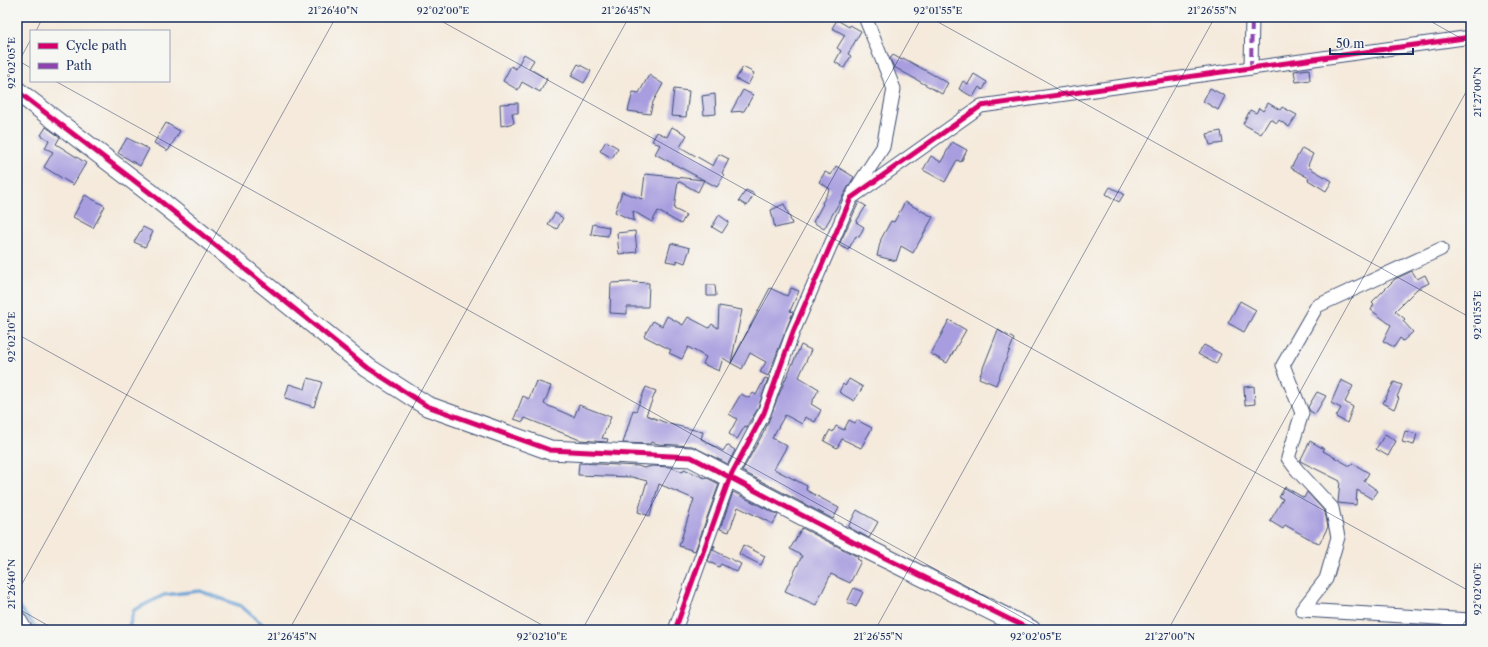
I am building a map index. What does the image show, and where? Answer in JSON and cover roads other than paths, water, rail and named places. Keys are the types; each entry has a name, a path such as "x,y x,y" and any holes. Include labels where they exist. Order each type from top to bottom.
{"street":[{"path":"676,630 730,477 764,413 793,332 851,198 883,147 894,89 865,17"},
{"path":"1251,68 1252,17"},
{"path":"851,198 981,106 1471,37"},
{"path":"17,91 149,192 368,368 427,406 550,450 691,457 853,542 1031,630"},
{"path":"1441,249 1317,306 1283,365 1302,413 1288,458 1332,508 1338,537 1326,579 1302,610 1471,620"},
{"path":"17,615 26,630"}],"waterway":[{"path":"128,630 134,610 164,595 200,591 241,606 269,630"},
{"path":"17,598 18,606 38,630"}]}
